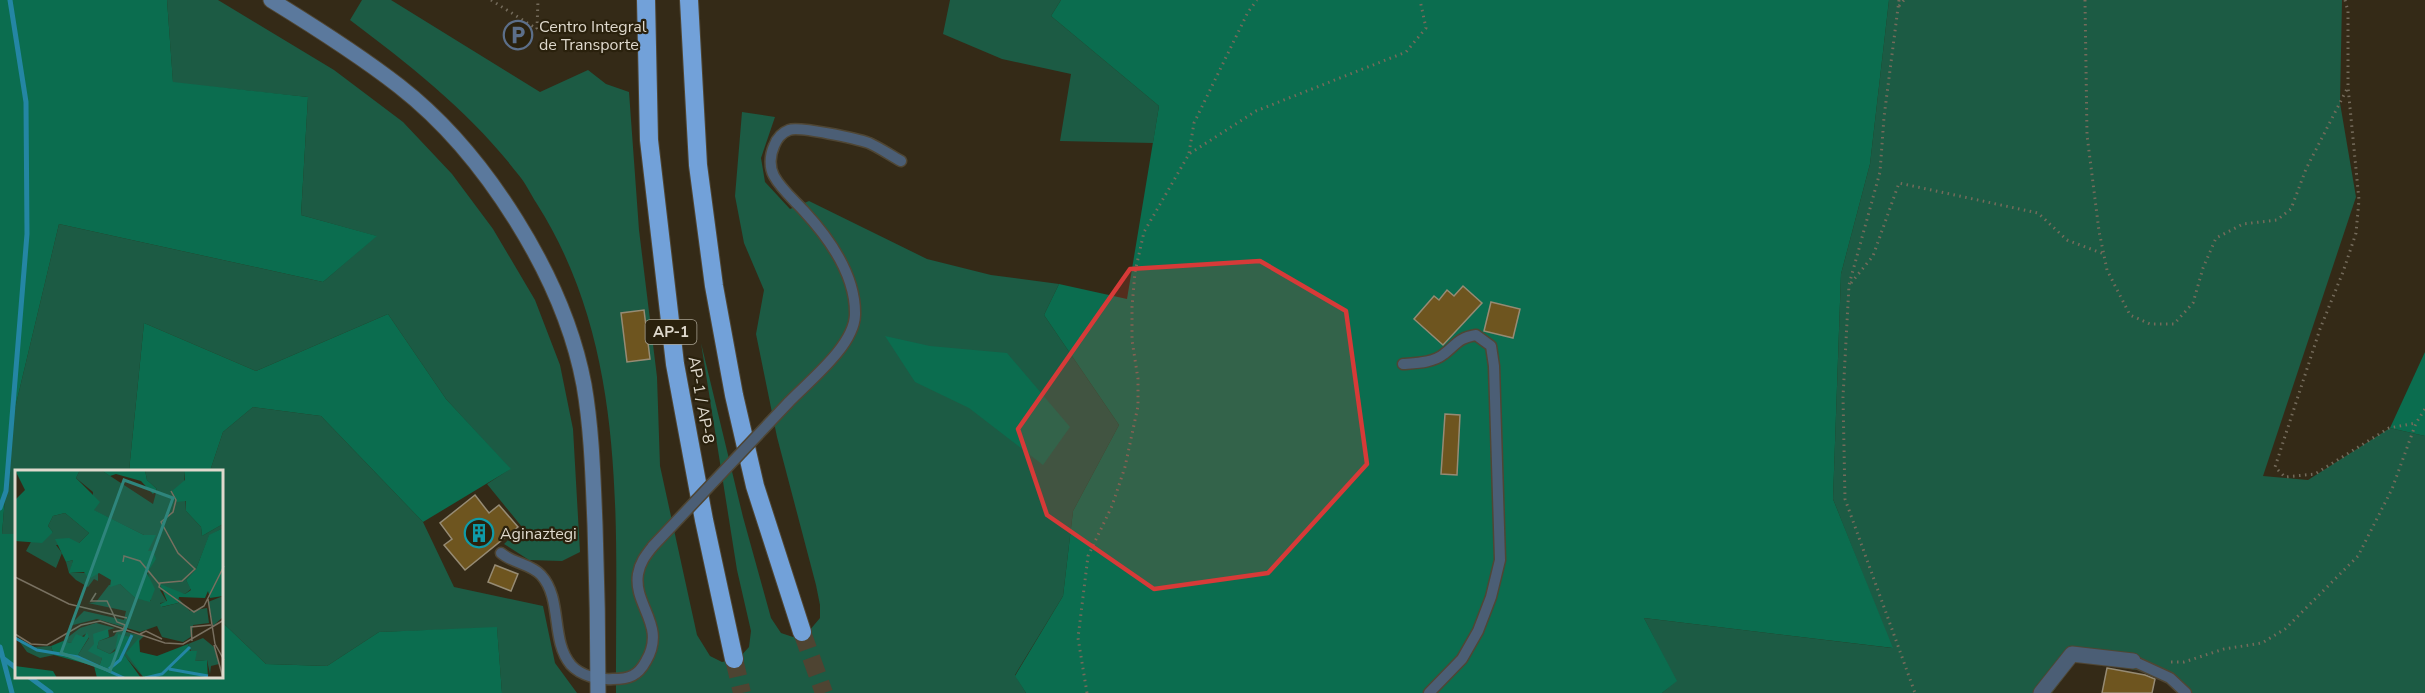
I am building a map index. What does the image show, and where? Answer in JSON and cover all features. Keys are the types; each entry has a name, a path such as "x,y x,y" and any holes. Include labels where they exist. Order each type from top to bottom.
{"highway":[{"path":"641,0 647,21"},
{"name":"AP-1 / AP-8","path":"646,0 649,140 675,364 704,520 734,659"},
{"name":"AP-1 / AP-8","path":"689,0 698,165 716,297 734,395 755,486 802,632"}],"main road":[{"path":"271,0 333,38 400,87 437,121 489,181 515,219 556,296 572,338 581,373 591,435 598,686"}],"street":[{"path":"2041,693 2072,654 2133,662"}],"lane":[{"path":"501,552 508,559 540,573 549,588 555,606 560,640 572,666 598,686 628,679 641,672 651,652 651,622 638,589 638,573 642,559 841,348 852,333 855,316 854,294 843,266 820,229 773,176 770,163 772,149 779,136 790,129 804,129 868,143 901,161"},
{"path":"1402,364 1423,362 1442,356 1462,337 1476,335 1491,346 1494,366 1500,560 1491,597 1478,631 1462,659 1429,693"},
{"path":"2133,662 2170,678 2186,693"}],"path":[{"path":"491,0 537,29 538,0"},
{"path":"1087,693 1077,638 1088,556 1112,506 1125,467 1138,406 1138,379 1132,340 1135,272 1144,232 1189,154 1194,123 1248,12 1257,0"},
{"path":"1189,154 1256,111 1406,52 1426,28 1420,0"},
{"path":"1899,0 1884,117 1880,172 1849,285 1843,397 1845,499 1915,693"},
{"path":"1898,7 1904,0"},
{"path":"2085,0 2087,135 2107,270 2130,315 2150,324 2174,324 2193,303 2203,268 2216,238 2243,224 2277,220 2292,209 2306,169 2348,87"},
{"path":"2344,0 2348,11 2348,87 2359,200 2356,233 2320,329 2275,467 2285,477 2315,474 2389,428 2416,423"},
{"path":"1849,285 1873,256 1899,183 2038,213 2067,240 2104,254"},
{"path":"2163,662 2184,662 2224,649 2262,643 2285,629 2358,556 2392,489 2416,423 2425,409"}],"highlighted area":[{"path":"1260,261 1346,311 1367,464 1268,573 1154,589 1047,515 1018,429 1130,269"}],"green space":[{"path":"0,0 167,0 173,82 308,97 301,215 377,236 323,282 59,224 11,425 2,534 15,534 15,678 224,678 224,624 266,664 327,666 379,632 497,627 502,693 0,693"},
{"path":"167,0 218,0 334,70 403,122 452,174 493,229 535,300 560,365 573,429 580,552 562,561 529,560 504,544 522,527 487,484 510,469 446,399 388,314 256,371 144,323 129,470 15,470 15,534 2,534 11,425 59,224 323,282 376,236 301,215 308,97 173,83"},
{"path":"362,0 391,0 540,92 588,70 606,84 629,92 639,230 657,377 660,466 697,635 710,656 722,662 739,658 749,647 751,631 737,570 701,343 743,517 771,618 781,633 793,637 809,631 820,618 816,585 777,437 756,334 764,290 744,243 735,196 742,112 775,117 761,158 765,182 790,209 809,201 927,259 991,275 1059,284 1044,315 1119,425 1073,511 1063,596 1015,675 1026,693 616,693 615,504 611,441 603,379 588,319 567,260 525,184 499,151 439,91 350,20"},
{"path":"950,0 1061,0 1051,16 1159,106 1153,143 1060,141 1071,74 1002,59 943,34"},
{"path":"1061,0 1889,0 1870,164 1841,274 1833,499 1893,648 1644,618 1677,681 1662,693 1026,693 1015,676 1063,596 1073,511 1119,425 1044,315 1059,284 1127,299 1159,106 1051,16"},
{"path":"1889,0 2342,0 2340,103 2356,197 2263,476 2308,480 2390,428 2425,436 2425,693 2186,693 2171,675 2076,661 2052,693 1662,693 1676,681 1644,618 1892,648 1833,499 1841,274 1870,164"},
{"path":"388,314 446,399 511,469 423,522 321,416 253,407 223,432 210,470 129,470 144,323 256,371"},
{"path":"885,336 930,346 1007,353 1070,427 1043,465 969,408 915,382"},
{"path":"2425,352 2425,436 2390,428"},
{"path":"253,407 321,416 423,522 454,587 543,606 555,663 577,693 502,693 497,628 379,632 327,666 266,664 224,624 224,470 210,470 223,432"}],"building":[{"path":"1463,286 1482,303 1443,345 1414,319 1434,296 1439,300 1447,290 1454,296"},
{"path":"1491,302 1520,309 1513,338 1484,331"},
{"path":"644,310 650,359 627,362 621,313"},
{"path":"1445,414 1460,415 1457,475 1441,474"},
{"name":"Aginaztegi","path":"475,495 489,513 499,505 518,527 465,570 444,545 452,539 440,523"},
{"path":"495,565 518,574 511,591 488,582"},
{"path":"2107,668 2155,679 2152,693 2102,693"}],"waterway":[{"path":"0,508 6,491 27,234 26,102 10,0"},
{"path":"0,647 12,693"},
{"path":"4,659 15,667"},
{"path":"31,678 51,693"}],"tunnel":[{"path":"802,632 824,693"},
{"path":"734,659 742,693"}],"place":[{"name":"Centro Integral de Transporte","path":"518,35"},
{"name":"Aginaztegi","path":"479,533"}]}
